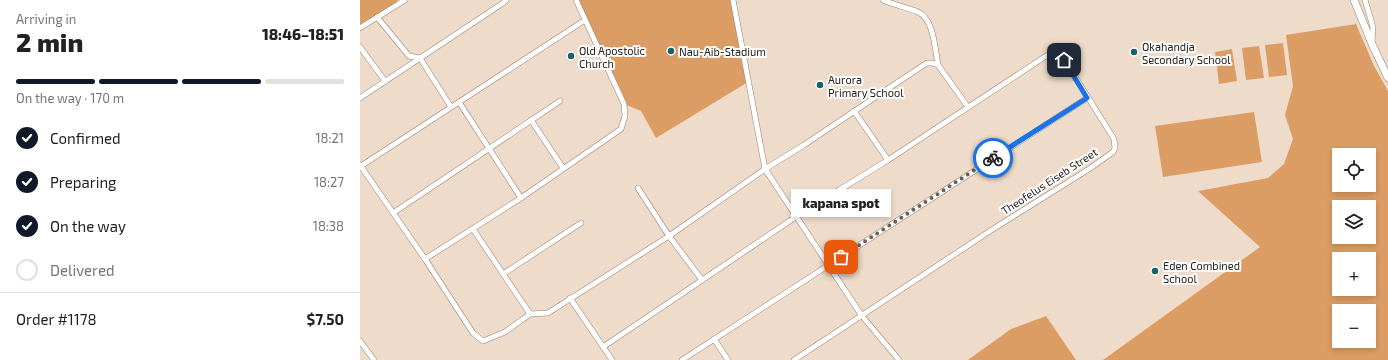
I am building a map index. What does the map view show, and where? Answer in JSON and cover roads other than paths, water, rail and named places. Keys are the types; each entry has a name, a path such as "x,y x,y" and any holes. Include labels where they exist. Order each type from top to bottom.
{"street":[{"path":"360,28 405,0"},
{"path":"360,98 506,0"},
{"path":"425,259 521,198 621,128 625,116 624,104 576,0"},
{"path":"733,0 765,169 862,316 899,360"},
{"path":"883,0 919,12 928,21 934,40 938,65 968,107"},
{"path":"1354,0 1388,78"},
{"path":"1365,0 1373,27 1372,44"},
{"path":"377,17 409,56 420,58 451,107"},
{"path":"585,20 360,165 425,259 473,333 482,341 505,332 530,314 548,313 669,236 765,169 927,64 938,65"},
{"path":"360,46 385,81"},
{"name":"Theofelus Eiseb Street","path":"603,347 797,216 888,160 1051,54 1058,54 1064,60 1114,139 1115,148 1113,152 1089,169 992,229 862,316"},
{"path":"682,360 1087,98"},
{"path":"393,213 560,100"},
{"path":"459,102 521,198"},
{"path":"854,111 888,160"},
{"path":"531,120 563,168"},
{"path":"638,188 669,236 702,280"},
{"path":"503,274 581,223"},
{"path":"473,229 530,314"},
{"path":"570,298 612,360"},
{"path":"794,360 862,316"},
{"path":"714,339 728,360"},
{"path":"360,341 374,360"}],"place":[{"name":"Nau-Aib-Stadium","path":"671,51"},
{"name":"Okahandja Secondary School","path":"1134,52"},
{"name":"Old Apostolic Church","path":"571,56"},
{"name":"Aurora Primary School","path":"820,85"},
{"name":"kapana spot","path":"841,257"},
{"name":"Eden Combined School","path":"1155,271"}]}
